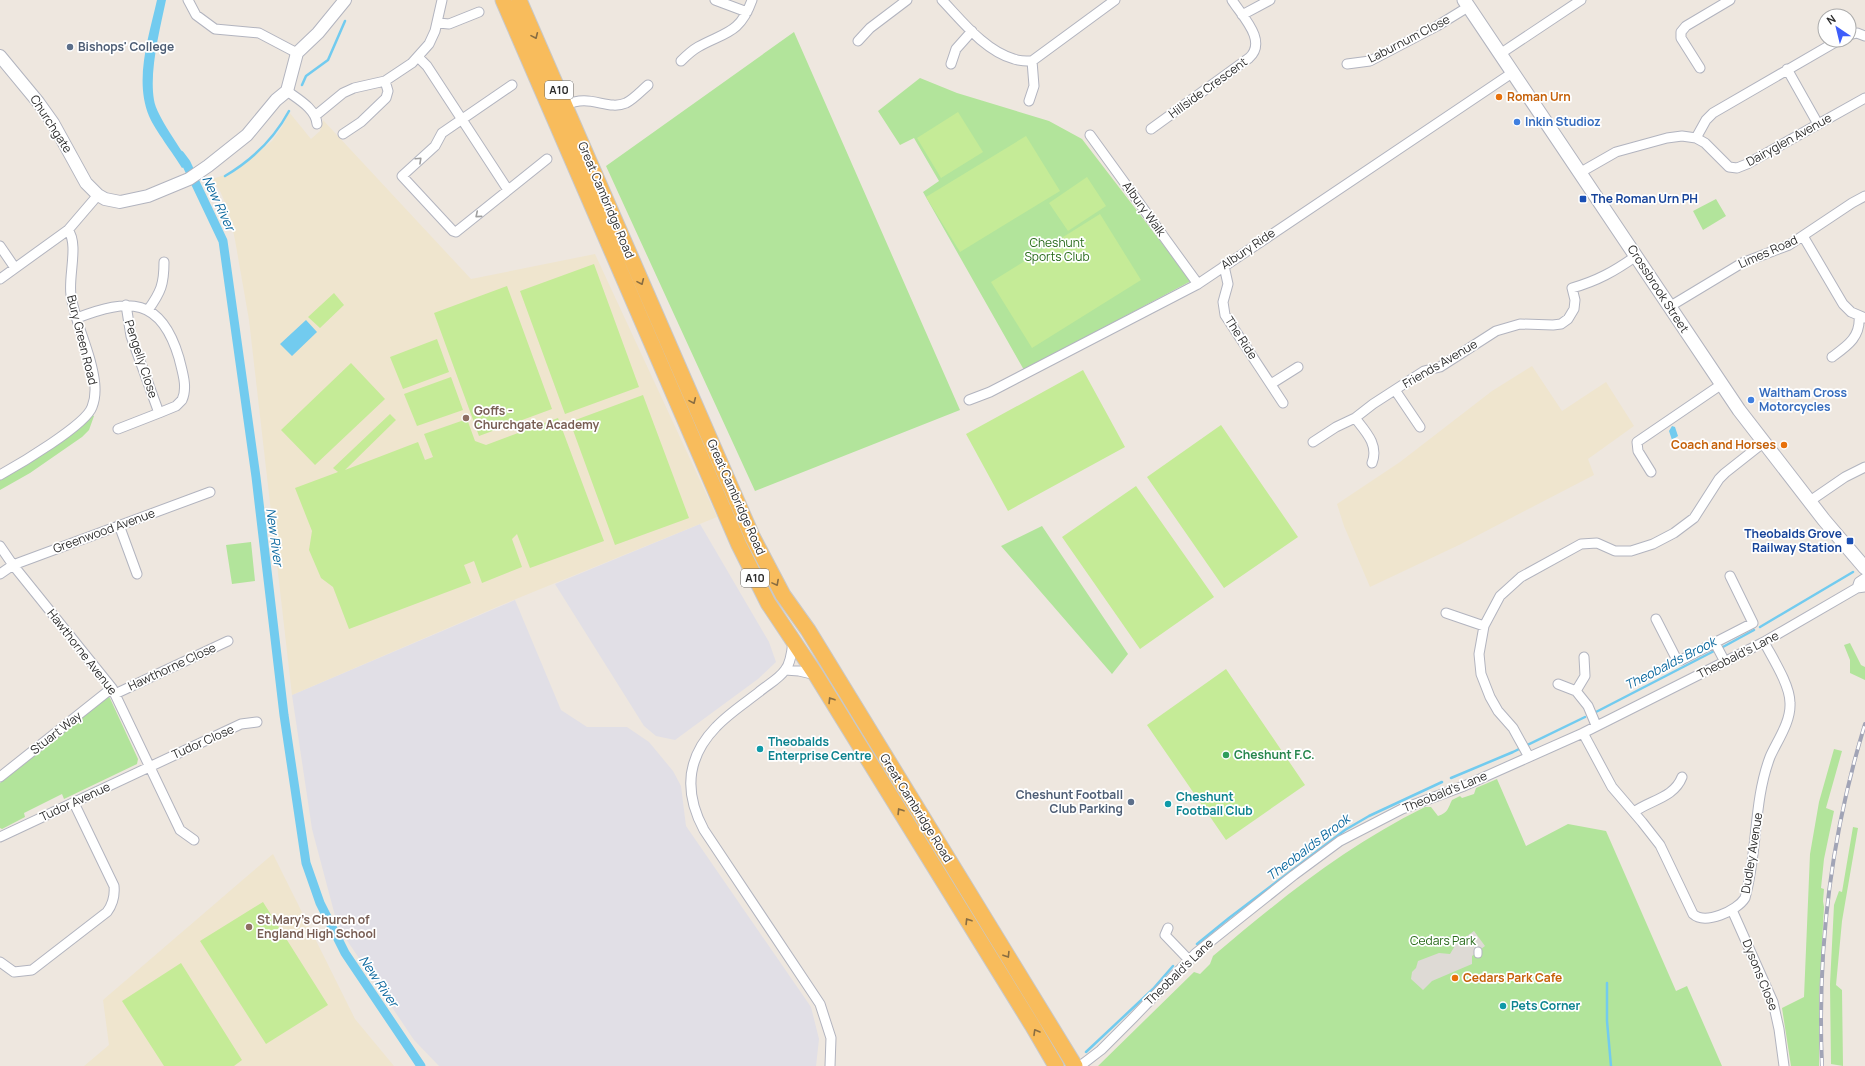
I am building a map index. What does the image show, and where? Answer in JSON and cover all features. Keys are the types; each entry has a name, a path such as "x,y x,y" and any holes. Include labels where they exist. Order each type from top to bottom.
{"highway":[{"name":"Great Cambridge Road","path":"508,2 566,105 752,536 783,595 812,637 1075,1066"},
{"name":"Great Cambridge Road","path":"508,2 738,545 768,603 816,675 1056,1066"}],"main road":[{"name":"Crossbrook Street","path":"1466,3 1581,172 1669,307 1722,384 1763,442 1828,525 1865,568"}],"street":[{"path":"188,0 196,15 215,29 259,33 297,53"},
{"path":"0,279 68,230 98,195 105,199 120,202 148,196 194,176 247,135 276,100 287,91 297,53 318,33 345,0"},
{"path":"287,91 316,120 343,93 354,88 385,81 405,69 429,44 438,23 442,0"},
{"path":"715,0 747,12"},
{"path":"681,61 698,47 737,27 747,12 752,0"},
{"path":"858,41 870,28 907,0"},
{"path":"942,0 972,31 1001,54 1014,60 1032,61 1115,0"},
{"name":"Hillside Crescent","path":"1151,129 1252,56 1256,48 1256,40 1253,32 1232,0"},
{"path":"1242,16 1270,0"},
{"path":"1500,54 1580,0"},
{"path":"1700,68 1681,38 1681,32 1686,26 1730,0"},
{"name":"Laburnum Close","path":"1347,64 1370,61 1437,26 1466,3"},
{"path":"438,23 449,24 479,12"},
{"path":"950,64 956,49 972,31"},
{"path":"1581,172 1616,152 1667,138 1682,136 1696,138 1706,120 1713,113 1825,48"},
{"name":"Churchgate","path":"0,56 47,114 60,134 86,183 98,195"},
{"path":"418,57 428,66 508,190"},
{"path":"1029,101 1034,86 1032,61"},
{"path":"1787,69 1818,124"},
{"name":"Albury Ride","path":"969,400 990,392 1198,284 1512,72"},
{"path":"343,134 362,122 386,98 388,91 385,81"},
{"path":"566,105 575,100 600,101 614,106 627,102 648,85"},
{"path":"512,86 442,133 435,146 402,176 453,231 456,232 547,159"},
{"name":"Dairyglen Avenue","path":"1696,138 1706,143 1729,167 1737,168 1747,164 1865,98"},
{"name":"Albury Walk","path":"1090,136 1198,284"},
{"name":"Limes Road","path":"1669,307 1742,263 1778,250 1865,196"},
{"name":"Bury Green Road","path":"0,475 40,452 82,420 91,410 94,399 94,381 70,288 73,245 72,237 68,230"},
{"path":"1802,236 1843,304 1851,312 1862,317 1859,330 1854,339 1832,357"},
{"path":"0,246 16,268"},
{"name":"Friends Avenue","path":"1313,442 1336,427 1356,418 1373,404 1424,371 1440,367 1453,360 1496,331 1520,324 1554,326 1561,324 1568,319 1574,308 1575,300 1572,288 1590,283 1612,273 1636,256"},
{"name":"Pengelly Close","path":"148,310 160,292 163,283 164,262"},
{"name":"The Ride","path":"1224,266 1228,284 1223,302 1225,315 1283,403"},
{"name":"Pengelly Close","path":"77,318 107,308 126,305 148,310 161,321 170,334 179,360 185,389 184,397 179,404 118,429"},
{"name":"Pengelly Close","path":"126,305 131,336 159,413"},
{"path":"1271,384 1298,367"},
{"path":"1651,472 1638,451 1636,442 1722,384"},
{"name":"Friends Avenue","path":"1396,390 1420,428"},
{"path":"1356,418 1373,445 1375,456 1372,463"},
{"path":"1529,757 1513,728 1495,707 1484,682 1479,654 1484,626 1495,604 1507,588 1521,577 1577,546 1586,543 1597,543 1615,551 1631,551 1653,544 1683,528 1699,512 1719,479 1732,466 1763,442"},
{"path":"1810,501 1845,477 1865,467"},
{"name":"Greenwood Avenue","path":"0,574 13,565 210,492"},
{"path":"119,525 137,574"},
{"name":"Hawthorne Avenue","path":"0,546 13,565 114,691 180,830 194,840"},
{"path":"1656,619 1676,658 1681,660 1720,651 1753,623 1730,576"},
{"name":"Theobald's Lane","path":"1080,1066 1101,1050 1134,1018 1185,957 1340,841 1402,809 1464,786 1583,733 1592,718 1720,651 1764,642 1861,588 1859,582 1865,578"},
{"path":"1446,613 1484,626"},
{"path":"794,640 785,670 717,726 703,742 694,761 690,781 692,799 698,818 704,830 820,1004 831,1038 830,1066"},
{"name":"Hawthorne Close","path":"114,691 228,641"},
{"name":"Dudley Avenue","path":"1583,733 1612,787 1660,845 1693,914 1700,919 1706,919 1732,910 1740,905 1745,898 1763,783 1770,758 1790,710 1788,690 1764,642"},
{"path":"1576,691 1585,676 1584,657"},
{"path":"785,670 816,675"},
{"path":"1558,684 1576,691 1588,706 1592,718"},
{"name":"Stuart Way","path":"0,777 114,691"},
{"name":"Tudor Close","path":"150,766 241,724 257,722"},
{"name":"Tudor Avenue","path":"0,837 150,766"},
{"path":"1634,812 1645,804 1671,793 1679,784 1682,777"},
{"path":"0,962 14,972 32,970 106,912 112,904 115,894 114,886 74,802"},
{"name":"Dysons Close","path":"1732,910 1773,1002 1779,1029 1784,1066"},
{"path":"1168,928 1165,935 1185,957"}],"shaded area":[{"name":"Goffs - Churchgate Academy","path":"289,112 311,139 320,131 323,120 471,279 595,254 717,517 499,606 292,695 249,320 229,212 220,191 212,179 234,172 272,141 282,127"},
{"path":"1532,366 1562,411 1606,382 1634,426 1588,459 1594,475 1461,544 1370,587 1344,526 1337,504 1400,462 1492,391"},
{"path":"700,524 769,642 776,662 758,679 675,740 656,736 644,726 555,584"},
{"path":"515,600 561,710 587,727 627,727 649,742 673,771 681,786 686,826 811,1007 819,1039 816,1066 439,1066 414,1040 338,927 312,829 292,695"},
{"name":"St Mary's Church of England High School","path":"273,854 355,1019 394,1066 84,1066 109,1045 103,1000"},
{"path":"1474,931 1485,946 1472,956 1472,964 1432,981 1423,990 1411,979 1412,972 1416,968 1418,961 1439,953 1450,954 1456,944"}],"green space":[{"path":"794,32 960,410 755,491 606,166"},
{"name":"Cheshunt Sports Club","path":"920,78 957,93 1049,121 1082,139 1191,281 1024,370 923,192 939,181 914,138 900,145 878,111"},
{"path":"958,112 983,152 941,178 917,138"},
{"path":"1026,136 1060,191 960,252 926,197"},
{"path":"1087,177 1106,206 1068,231 1049,203"},
{"path":"1716,199 1726,216 1703,230 1693,211"},
{"path":"1100,214 1141,280 1032,348 991,282"},
{"path":"594,264 639,387 565,414 520,291"},
{"path":"507,286 552,409 479,436 434,313"},
{"path":"334,293 344,305 320,328 308,317"},
{"path":"437,339 449,372 403,389 390,357"},
{"path":"351,363 385,399 315,465 281,430"},
{"path":"1083,370 1125,447 1008,511 966,434"},
{"path":"451,377 463,410 417,426 404,394"},
{"path":"643,395 689,518 615,545 570,422"},
{"path":"390,414 396,420 345,470 418,442 425,460 433,457 424,434 467,419 475,441 486,445 558,418 604,541 530,568 517,534 512,539 522,567 482,583 474,561 464,565 471,583 349,629 333,587 321,578 309,550 312,531 295,488 338,472 333,468"},
{"path":"92,415 94,416 89,430 82,437 30,473 0,490 0,479 77,430"},
{"path":"1221,425 1298,537 1224,588 1147,477"},
{"path":"1136,486 1214,597 1140,649 1062,537"},
{"path":"1042,526 1128,654 1112,674 1001,546"},
{"path":"251,542 255,581 232,584 226,545"},
{"path":"1850,643 1861,665 1865,667 1865,680 1850,673 1850,660 1844,645"},
{"name":"Cheshunt F.C.","path":"1226,669 1305,785 1226,840 1147,725"},
{"path":"108,694 138,759 137,764 64,799 62,794 24,813 25,817 2,829 0,828 0,783 90,711"},
{"path":"1834,749 1842,751 1826,808 1834,811 1824,859 1821,888 1824,889 1824,907 1819,996 1819,1066 1791,1066 1782,1008 1804,997 1810,854 1819,802"},
{"name":"Cedars Park","path":"1497,779 1526,846 1568,824 1606,831 1676,991 1687,986 1722,1066 1098,1066 1194,972 1200,974 1210,964 1213,956 1314,875 1367,839 1425,807 1431,807 1438,816 1441,815 1447,810 1452,800 1460,796 1462,798 1474,794 1476,788"},
{"path":"1853,827 1858,828 1842,921 1836,985 1842,990 1843,1066 1831,1064 1830,984 1834,905 1839,891 1842,892"},
{"path":"263,902 328,1005 266,1044 200,941"},
{"path":"181,963 242,1060 234,1066 164,1066 122,1001"}],"water":[{"path":"157,0 166,0 154,63 154,100 164,123 190,164 182,168 152,122 145,102 143,88 144,58"},
{"path":"306,320 317,332 292,356 280,344"},
{"path":"1672,426 1675,427 1678,436 1672,440 1669,431"}],"waterway":[{"path":"302,85 306,76 328,60 345,21"},
{"path":"225,176 235,170 262,148 276,131 289,111"},
{"name":"New River","path":"180,155 186,163 223,241 256,477 284,715 306,863 320,903 345,953 421,1066"},
{"name":"Theobalds Brook","path":"1760,627 1853,572"},
{"name":"Theobalds Brook","path":"1721,648 1754,630"},
{"name":"Theobalds Brook","path":"1594,713 1716,650"},
{"name":"Theobalds Brook","path":"1451,778 1513,752 1585,717"},
{"name":"Theobalds Brook","path":"1197,944 1345,830 1369,816 1442,782"},
{"name":"Theobalds Brook","path":"1086,1052 1153,989 1173,966"},
{"path":"1607,983 1607,1021 1611,1066"}],"railway":[{"path":"1822,1066 1822,979 1824,936 1829,893 1843,808 1865,724"}],"place":[{"name":"Bishops' College","path":"70,47"},
{"name":"Roman Urn","path":"1499,97"},
{"name":"Inkin Studioz","path":"1517,122"},
{"name":"The Roman Urn PH","path":"1583,199"},
{"name":"Waltham Cross Motorcycles","path":"1751,400"},
{"name":"Goffs - Churchgate Academy","path":"466,418"},
{"name":"Coach and Horses","path":"1784,445"},
{"name":"Theobalds Grove Railway Station","path":"1850,541"},
{"name":"Theobalds Enterprise Centre","path":"760,749"},
{"name":"Cheshunt F.C.","path":"1226,755"},
{"name":"Cheshunt Football Club Parking","path":"1131,802"},
{"name":"Cheshunt Football Club","path":"1168,804"},
{"name":"St Mary's Church of England High School","path":"249,927"},
{"name":"Cedars Park Cafe","path":"1455,978"},
{"name":"Pets Corner","path":"1503,1006"}]}
